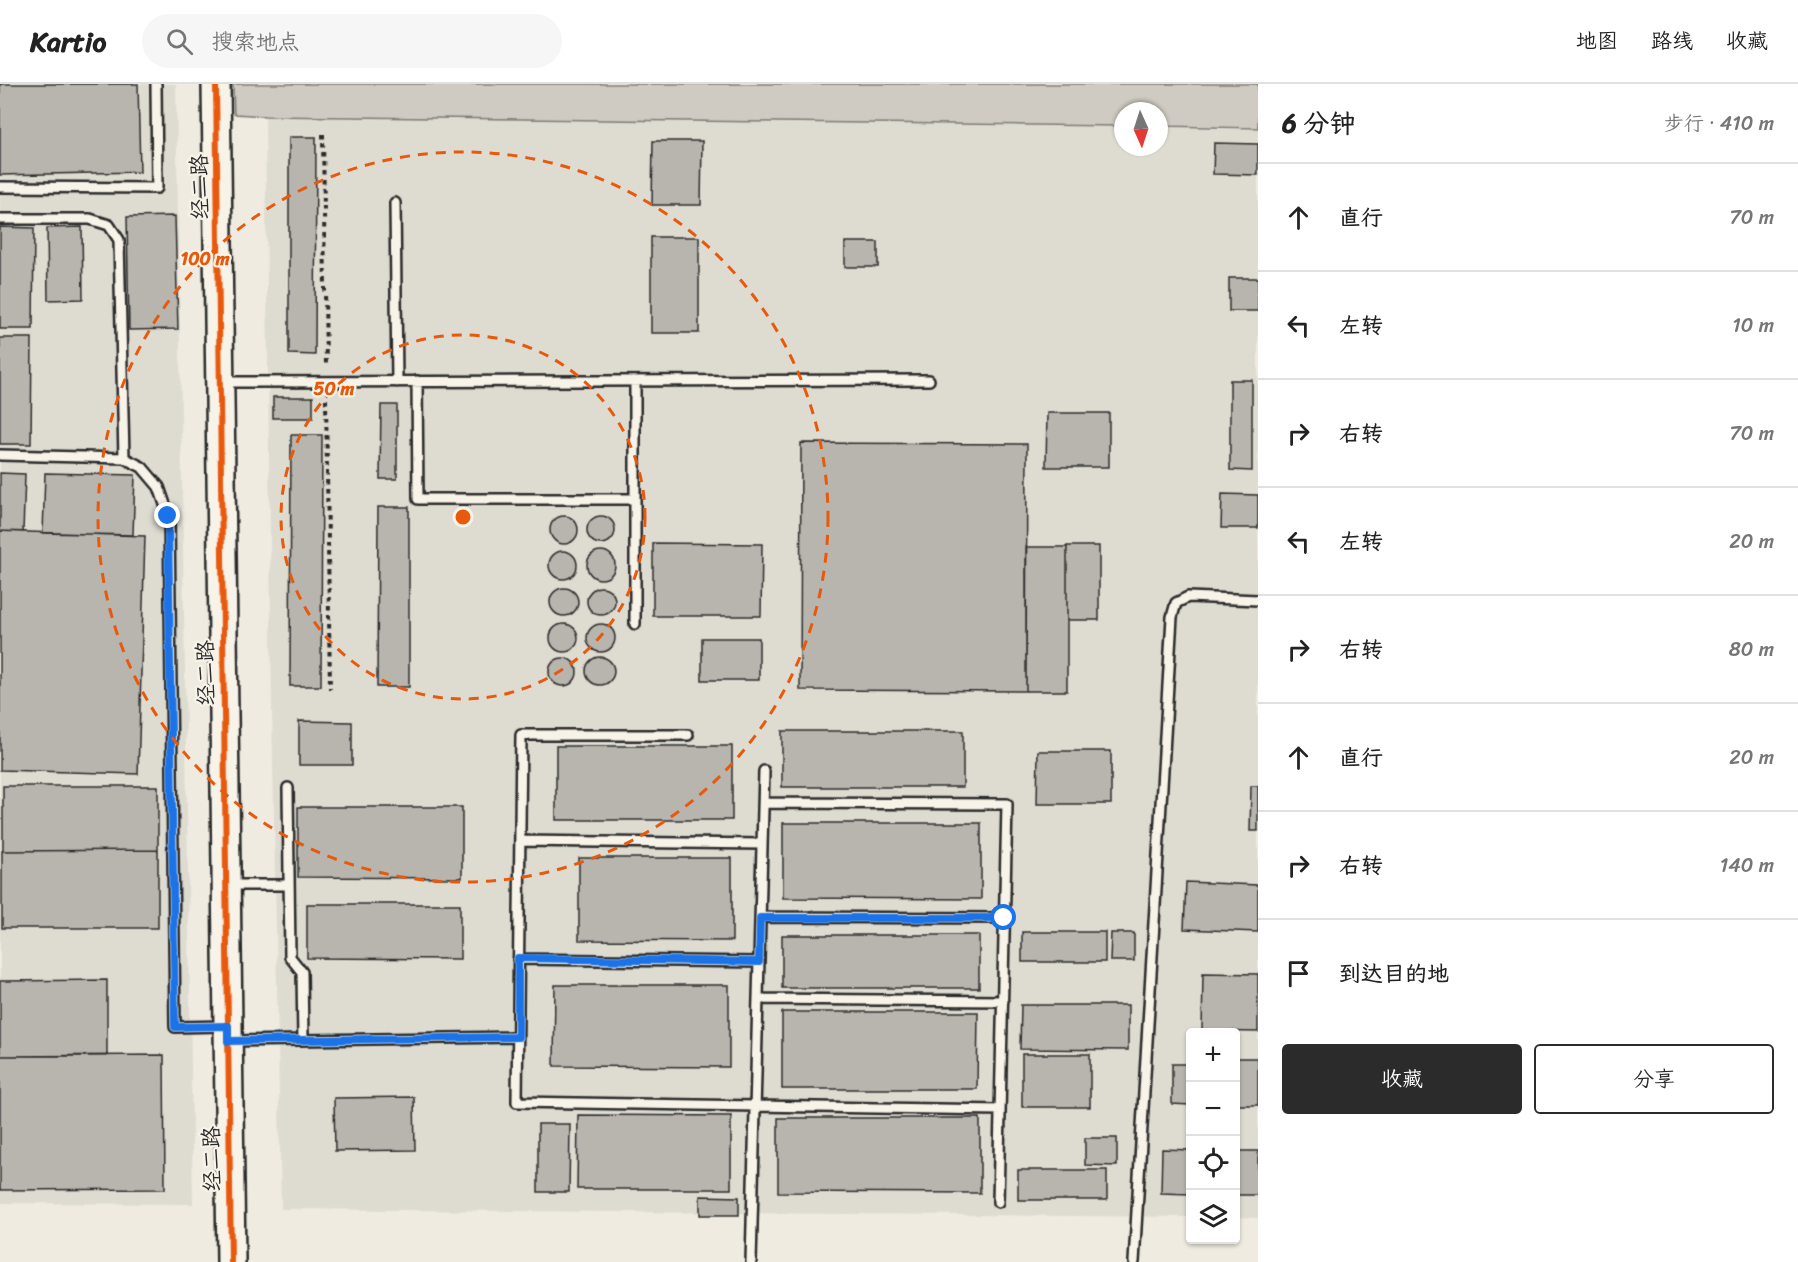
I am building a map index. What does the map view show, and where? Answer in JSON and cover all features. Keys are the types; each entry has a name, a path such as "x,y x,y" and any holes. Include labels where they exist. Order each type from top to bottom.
{"street":[{"name":"经二路","path":"216,84 231,1262"}],"lane":[{"path":"0,187 157,188 156,84"},
{"path":"395,203 396,382"},
{"path":"0,219 90,219 109,225 119,240 124,458"},
{"path":"220,382 928,380"},
{"path":"417,381 418,499 635,499"},
{"path":"634,381 635,624"},
{"path":"0,455 124,458 142,468 159,486 168,516 175,1027 303,1040 518,1037"},
{"path":"1134,1262 1172,617 1176,603 1188,597 1258,600"},
{"path":"688,735 521,735 517,1102 1000,1110"},
{"path":"751,1262 764,771"},
{"path":"288,788 290,957 302,972 303,1040"},
{"path":"764,803 1007,804 998,1202"},
{"path":"520,841 762,844"},
{"path":"226,885 289,885"},
{"path":"760,918 1004,918"},
{"path":"518,958 759,962"},
{"path":"758,999 1003,1001"}],"path":[{"path":"323,134 330,689"}],"shaded area":[{"path":"0,84 176,84 193,1204 0,1203"},
{"path":"233,84 1258,84 1258,128 1168,126 1168,102 1114,102 1114,126 234,114"},
{"path":"1258,84 1258,128 1168,126 1168,102 1137,102"},
{"path":"1114,105 1114,156 1168,156 1168,127 1258,129 1258,1218 1240,1217 1240,1028 1186,1028 1186,1217 281,1209 265,116 989,124"}],"building":[{"path":"0,84 138,84 140,172 0,175"},
{"path":"289,137 316,137 315,355 289,354"},
{"path":"653,141 702,141 701,205 652,205"},
{"path":"1214,143 1258,144 1258,175 1213,174"},
{"path":"175,216 178,329 129,330 127,217"},
{"path":"0,227 34,228 33,329 0,329"},
{"path":"82,227 83,299 48,300 47,228"},
{"path":"651,237 699,237 699,333 651,333"},
{"path":"845,242 878,242 878,267 845,267"},
{"path":"1229,278 1258,278 1258,311 1229,311"},
{"path":"0,338 32,338 31,444 0,444"},
{"path":"1230,380 1252,380 1252,471 1230,470"},
{"path":"273,397 313,397 313,418 273,418"},
{"path":"381,405 397,405 397,479 380,479"},
{"path":"1047,413 1109,413 1109,467 1046,467"},
{"path":"291,435 322,435 321,686 290,686"},
{"path":"801,443 1027,444 1026,691 800,690"},
{"path":"0,473 25,474 23,532 0,531"},
{"path":"45,473 135,475 133,535 43,533"},
{"path":"1222,494 1258,495 1258,528 1221,528"},
{"path":"378,507 409,507 409,687 377,687"},
{"path":"564,516 574,520 578,530 574,540 564,544 554,540 550,530 554,520"},
{"path":"601,516 611,520 615,530 611,540 601,544 591,540 587,530 591,520"},
{"path":"0,531 145,536 138,774 0,770"},
{"path":"653,543 762,544 761,616 653,616"},
{"path":"1067,546 1099,546 1099,620 1067,620"},
{"path":"1026,547 1067,547 1067,691 1026,691"},
{"path":"563,551 573,555 577,565 573,575 563,579 553,575 549,565 553,555"},
{"path":"601,551 611,555 615,565 611,575 601,579 591,575 587,565 591,555"},
{"path":"601,587 611,591 615,601 611,611 601,615 591,611 587,601 591,591"},
{"path":"564,588 574,592 578,602 574,612 564,616 554,612 550,602 554,592"},
{"path":"564,624 574,628 578,638 574,648 564,652 554,648 550,638 554,628"},
{"path":"601,624 611,628 615,638 611,648 601,652 591,648 587,638 591,628"},
{"path":"702,638 759,638 759,680 702,680"},
{"path":"600,657 610,661 614,671 610,681 600,685 590,681 586,671 590,661"},
{"path":"563,658 573,662 577,672 573,682 563,686 553,682 549,672 553,662"},
{"path":"299,721 352,722 352,765 299,765"},
{"path":"782,731 963,731 963,787 782,787"},
{"path":"556,746 732,746 732,820 556,820"},
{"path":"1038,751 1111,751 1111,804 1037,804"},
{"path":"3,786 158,786 158,850 3,851"},
{"path":"1251,786 1258,786 1258,831 1250,831"},
{"path":"298,807 462,807 462,878 298,877"},
{"path":"783,823 981,823 981,899 783,898"},
{"path":"158,850 158,928 2,928 2,851"},
{"path":"579,858 732,858 732,941 579,940"},
{"path":"1186,882 1258,885 1258,932 1184,929"},
{"path":"307,904 460,904 460,959 307,958"},
{"path":"1022,932 1105,932 1105,962 1022,962"},
{"path":"1111,933 1134,933 1134,961 1110,961"},
{"path":"782,935 979,935 979,988 782,988"},
{"path":"1203,973 1258,974 1258,1032 1240,1032 1240,1028 1202,1028"},
{"path":"107,980 107,1056 0,1056 0,981"},
{"path":"555,985 729,985 729,1067 554,1066"},
{"path":"1021,1005 1128,1005 1128,1050 1020,1049"},
{"path":"782,1012 978,1012 977,1089 782,1089"},
{"path":"1022,1054 1090,1054 1090,1107 1022,1107"},
{"path":"164,1055 165,1189 0,1190 0,1056"},
{"path":"1240,1058 1258,1058 1258,1105 1240,1105"},
{"path":"1172,1064 1186,1064 1186,1105 1172,1104"},
{"path":"414,1097 415,1150 335,1151 334,1098"},
{"path":"578,1115 731,1116 731,1189 577,1189"},
{"path":"778,1118 980,1118 980,1193 778,1192"},
{"path":"538,1124 570,1124 569,1192 538,1192"},
{"path":"1085,1138 1117,1138 1117,1166 1085,1165"},
{"path":"1162,1149 1186,1150 1186,1194 1161,1193"},
{"path":"1240,1151 1258,1151 1258,1195 1240,1195"},
{"path":"1018,1170 1107,1170 1107,1200 1018,1200"},
{"path":"700,1196 739,1197 739,1215 700,1215"}],"cycle path":[{"path":"216,84 231,1262"}],"route":[{"path":"168,516 175,1027 228,1026 228,1041 518,1037 518,958 759,962 760,918 1004,918"}]}
